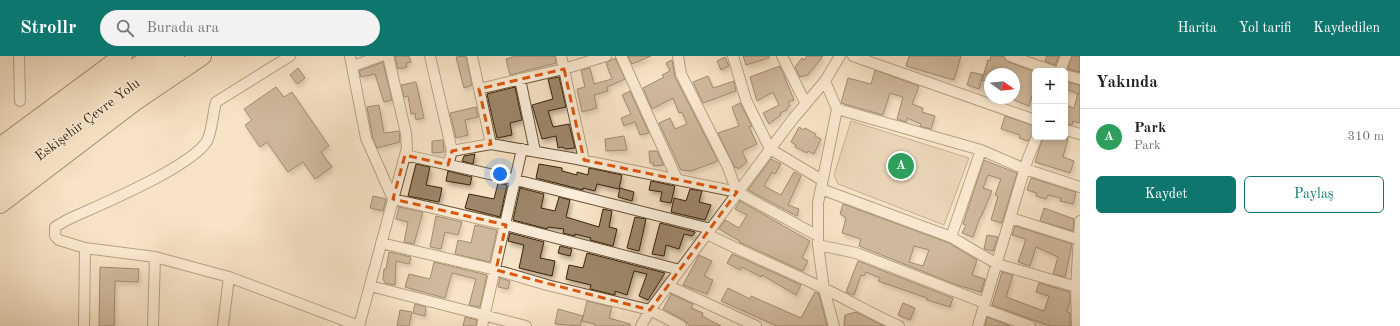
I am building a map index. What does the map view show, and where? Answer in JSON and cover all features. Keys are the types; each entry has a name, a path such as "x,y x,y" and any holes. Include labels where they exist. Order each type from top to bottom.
{"highway":[{"path":"0,147 123,56"},
{"name":"Eskişehir Çevre Yolu","path":"0,165 152,56"},
{"name":"Eskişehir Çevre Yolu","path":"0,184 175,56"},
{"path":"0,204 134,102 202,56"}],"street":[{"path":"19,56 20,101"},
{"path":"290,56 216,102 207,140 191,158 55,228 55,236 59,240 85,248 155,257 229,277 359,326 407,148 406,133 388,56"},
{"path":"381,56 351,61 366,138 393,199"},
{"path":"430,56 452,151 448,165"},
{"path":"472,56 491,144"},
{"path":"561,56 584,160"},
{"path":"479,89 564,69 606,56"},
{"path":"621,56 677,178"},
{"path":"678,56 681,74 727,165 737,192"},
{"path":"733,56 746,100 770,149 821,184 951,237 997,264 1078,288"},
{"path":"782,56 806,104"},
{"path":"641,326 650,310 709,232 737,192 825,81 840,56"},
{"path":"853,56 1032,119"},
{"path":"1010,56 1044,68"},
{"path":"1061,68 1066,56"},
{"path":"1068,76 1080,79"},
{"path":"520,79 535,152"},
{"path":"825,81 837,109 818,203 818,241 824,289 834,326"},
{"path":"837,109 981,150 1025,169 1080,187"},
{"path":"1068,131 1080,134"},
{"path":"978,326 1025,169 1036,140"},
{"path":"452,151 491,144 677,178 737,192 818,241 856,253 1030,326"},
{"path":"483,321 496,270 522,149"},
{"path":"951,237 981,150"},
{"path":"405,155 516,180 709,232 746,254 824,289 875,316 899,326"},
{"path":"393,199 506,225 680,270"},
{"path":"1011,218 1080,240"},
{"path":"1077,326 1080,221"},
{"path":"381,243 496,270 547,285 650,310 681,326"},
{"path":"84,326 85,248"},
{"path":"153,326 155,257"},
{"path":"223,326 229,277"},
{"path":"370,286 483,321 526,326"},
{"path":"669,286 756,326"}],"highlighted area":[{"path":"564,69 584,160 737,192 650,310 496,270 506,225 393,199 405,155 448,165 452,151 491,144 479,89"}],"shaded area":[{"path":"851,121 969,158 944,225 838,184 834,175"}],"building":[{"path":"395,56 409,56 411,62 406,63 407,67 398,69"},
{"path":"466,56 472,85 464,88 456,57"},
{"path":"516,56 555,56 556,63 510,75 506,59"},
{"path":"628,56 651,56 632,64"},
{"path":"743,56 769,56 769,58 746,65"},
{"path":"807,56 823,56 808,75 800,77 795,67 802,58 804,60"},
{"path":"909,56 961,56 954,80 906,66"},
{"path":"991,56 1004,56 1008,62 1032,71 1032,96 1029,106 1020,102 1020,68 986,68 988,60 990,61"},
{"path":"1047,56 1059,56 1055,65 1045,61"},
{"path":"1072,56 1080,56 1080,72 1068,69"},
{"path":"725,57 729,66 721,70 717,61"},
{"path":"615,58 625,79 607,87 608,91 594,95 597,108 582,112 577,89 585,87 581,70 590,68 594,84 612,79 606,63"},
{"path":"672,60 675,77 718,161 691,171 681,170 659,123 670,118 675,129 687,124 682,112 679,113 673,98 652,109 643,88 664,77 662,75 670,71 666,63"},
{"path":"383,62 392,100 384,102 375,74 361,77 359,71"},
{"path":"780,66 794,100 788,102 790,106 787,110 780,113 781,115 769,124 763,113 779,105 773,92 757,101 750,77"},
{"path":"298,68 305,78 297,84 290,75"},
{"path":"875,70 919,86 912,104 923,108 922,112 935,116 931,129 920,126 921,124 907,118 906,122 897,119 903,97 890,93 883,115 841,103 848,78 871,84"},
{"path":"971,72 983,75 979,89 967,85"},
{"path":"708,76 713,88 734,81 736,91 703,103 693,82"},
{"path":"559,77 566,107 548,111 553,127 569,124 575,148 558,148 556,136 542,139 532,105 553,99 548,79"},
{"path":"416,82 424,118 416,120 415,113 411,114 408,96 404,97 401,85"},
{"path":"1068,83 1080,85 1080,123 1073,121 1072,125 1068,124 1068,106 1074,108 1078,94 1068,90"},
{"path":"276,87 284,97 292,92 329,146 321,152 332,167 315,179 303,162 288,172 267,142 260,147 245,125 252,120 244,109"},
{"path":"515,87 522,120 510,123 512,135 497,138 487,94"},
{"path":"630,91 649,133 640,135 635,122 624,126 621,118 631,114 622,95"},
{"path":"740,103 752,126 749,127 757,144 742,151 747,162 738,169 737,167 735,168 718,133 739,126 732,107"},
{"path":"379,105 384,133 399,131 400,142 377,148 373,139 367,107"},
{"path":"476,107 478,117 465,120 468,135 456,138 450,113"},
{"path":"1005,116 1032,125 1032,135 1028,141 1019,138 1020,135 1001,129"},
{"path":"799,127 804,130 805,128 816,134 815,136 821,139 814,154 808,151 807,153 795,147 796,145 791,142"},
{"path":"624,136 627,150 606,151 605,139"},
{"path":"443,140 444,152 432,153 432,141"},
{"path":"1042,140 1067,140 1063,157 1074,161 1070,173 1035,162"},
{"path":"649,151 657,151 664,165 653,166 654,163 650,163"},
{"path":"475,154 473,164 462,161 464,156"},
{"path":"771,159 781,164 775,174 772,172 764,186 781,195 794,172 801,176 788,205 799,209 797,216 748,190"},
{"path":"984,160 1017,173 1002,223 991,220 998,196 995,195 1001,179 988,175 983,188 992,191 973,237 962,233 966,225 963,224"},
{"path":"416,164 430,167 426,185 442,188 439,202 408,196"},
{"path":"539,164 562,168 562,171 577,175 577,172 588,175 589,168 622,175 619,189 597,184 595,191 583,188 583,190 536,178"},
{"path":"448,171 472,177 470,185 446,181"},
{"path":"1031,178 1076,192 1073,204 1060,201 1061,198 1048,195 1046,199 1036,196 1037,193 1027,190"},
{"path":"651,181 675,186 671,203 660,201 662,192 649,190"},
{"path":"498,183 507,185 500,217 465,208 469,194 494,199"},
{"path":"520,188 544,194 541,208 555,211 559,197 570,200 566,217 599,227 603,209 612,211 609,227 617,229 613,246 590,240 591,238 563,233 564,229 548,227 547,229 513,220"},
{"path":"620,188 634,192 632,201 618,197"},
{"path":"690,189 702,191 699,202 711,205 705,220 671,212 674,198 686,201"},
{"path":"373,196 386,199 383,211 370,208"},
{"path":"740,201 810,241 802,258 808,261 803,271 739,242 740,241 719,229 725,220 739,228 747,215 735,209"},
{"path":"843,204 949,243 977,260 972,275 985,279 981,292 957,285 859,246 861,239 842,233 846,218 840,214","holes":["914,246 929,250 923,266 909,262"]},
{"path":"399,207 423,212 414,244 404,242 408,222 396,219"},
{"path":"1044,208 1074,219 1073,231 1040,221"},
{"path":"436,216 462,222 458,235 445,232 441,249 430,247"},
{"path":"635,217 646,219 639,251 627,248"},
{"path":"660,223 695,233 692,236 684,234 679,249 666,245 664,256 652,254"},
{"path":"475,225 497,230 490,262 455,254 458,240 471,243"},
{"path":"1015,226 1072,244 1065,277 1053,274 1058,257 1036,247 1030,266 1018,262 1026,239 1012,235"},
{"path":"510,233 544,242 540,258 555,261 552,276 519,268 524,245 508,241"},
{"path":"987,235 998,237 993,251 984,249"},
{"path":"560,246 572,249 570,256 558,253"},
{"path":"389,252 411,257 409,264 396,261 395,285 385,283 383,279"},
{"path":"587,253 665,273 648,300 639,296 647,274 634,271 627,295 615,291 615,295 590,289 591,285 566,279 569,265 583,268"},
{"path":"732,254 801,285 796,295 762,275 761,277 742,267 740,270 727,263"},
{"path":"699,255 712,261 704,276 713,280 707,294 683,285"},
{"path":"858,261 953,298 950,307 927,300 927,298 878,281 880,278 866,272 864,276 861,275 854,295 846,292"},
{"path":"434,262 487,275 480,307 469,305 476,279 452,273 445,298 405,287 409,274 430,279"},
{"path":"100,267 139,269 138,282 115,281 114,326 99,326"},
{"path":"1002,272 1013,275 1006,297 1044,311 1049,296 1036,292 1039,283 1070,292 1070,301 1067,312 1070,313 1070,326 1050,326 992,305"},
{"path":"500,278 510,281 508,289 498,287"},
{"path":"728,288 750,299 751,296 801,318 815,292 819,294 827,326 777,326 721,301"},
{"path":"671,294 693,304 691,308 703,313 702,316 721,326 690,326 684,320 663,309"},
{"path":"587,301 612,307 609,318 630,324 630,326 595,326 595,324 582,321"},
{"path":"903,303 915,308 910,320 898,315"},
{"path":"415,304 426,307 425,316 413,313"},
{"path":"558,309 583,316 580,326 555,324"},
{"path":"400,310 412,312 409,326 397,326"},
{"path":"856,312 884,326 844,326 845,315"},
{"path":"465,317 477,320 476,326 463,326"},
{"path":"987,317 1010,326 985,326"}],"place":[{"name":"Park","path":"901,166"}]}
